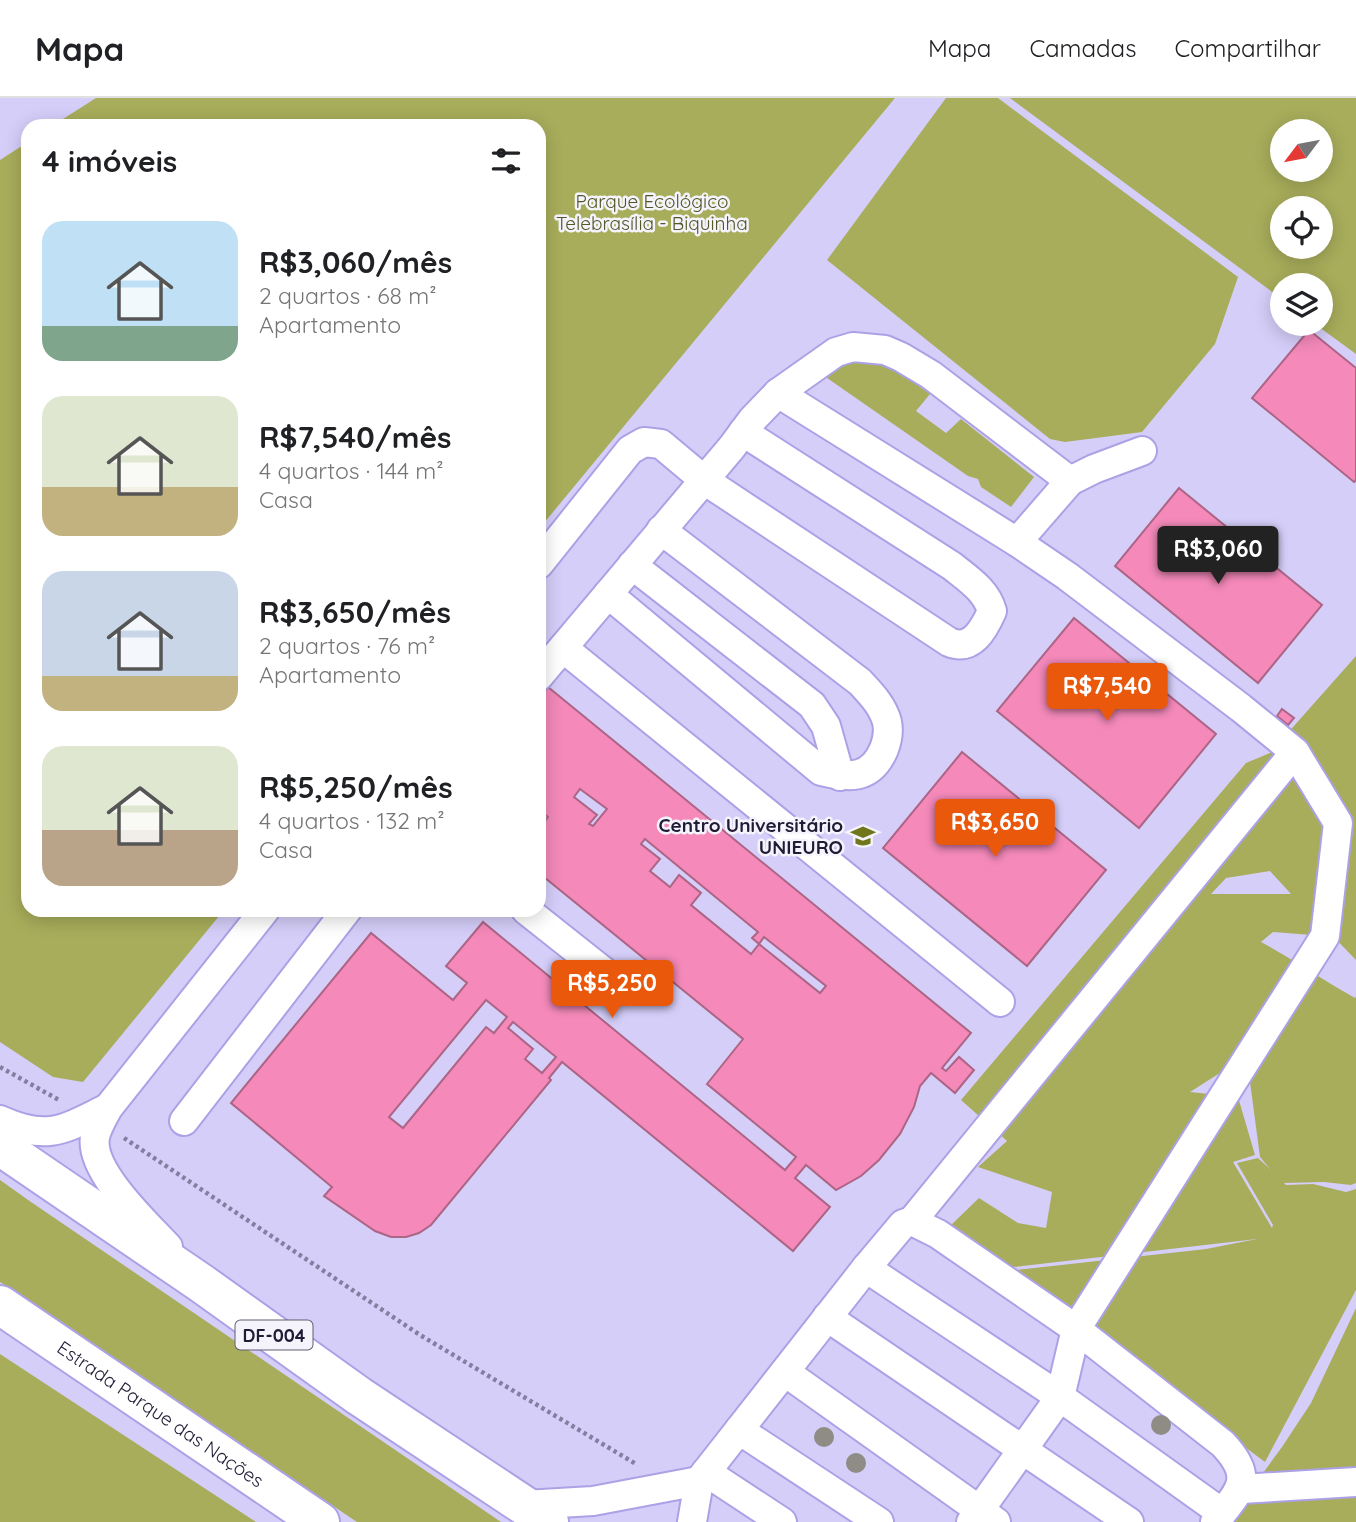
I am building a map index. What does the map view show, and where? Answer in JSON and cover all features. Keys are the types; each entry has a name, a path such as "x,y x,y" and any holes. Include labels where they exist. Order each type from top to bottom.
{"highway":[{"name":"DF-004","path":"0,1146 201,1283 359,1396 537,1514"},
{"name":"Estrada Parque das Nações","path":"0,1305 320,1522"}],"lane":[{"path":"546,667 778,393 836,352 853,347 885,350 901,356 931,375 1070,481"},
{"path":"778,393 1067,576 1295,752 1338,823 1325,936 1076,1329 1060,1397 1022,1450 982,1518 785,1372"},
{"path":"546,555 630,450 644,442 661,444 704,481 949,642 966,644 977,637 992,611 989,599 978,587 952,566 743,432"},
{"path":"1017,542 1070,481 1142,451"},
{"path":"608,594 821,771 840,776 855,776 878,762 887,740 888,724 878,702 860,682 661,530"},
{"path":"632,565 812,705 827,726 840,776"},
{"path":"562,648 1000,1002"},
{"path":"912,1222 1295,752"},
{"path":"201,1283 121,1196 101,1167 94,1138 100,1116 259,917"},
{"path":"184,1121 342,917"},
{"path":"535,917 613,979"},
{"path":"0,1120 40,1133 63,1130 100,1116"},
{"path":"537,1514 693,1480 739,1430 866,1268 903,1224 912,1222 938,1234 1076,1329 1223,1444 1242,1474 1241,1489 1218,1517 1060,1397 866,1268"},
{"path":"827,1317 1129,1522"},
{"path":"739,1430 879,1522"},
{"path":"692,1522 693,1480"},
{"path":"693,1480 782,1522"},
{"path":"1241,1489 1356,1482"}],"path":[{"path":"0,1067 100,1116 421,1335 693,1480"}],"green space":[{"name":"Parque Ecológico Telebrasília - Biquinha","path":"96,98 895,98 546,521 546,119 63,119"},
{"path":"946,98 998,98 1238,277 1215,344 1142,432 1065,442 1050,439 827,260"},
{"path":"1010,98 1356,98 1356,354 1331,336 1333,273 1270,273 1270,290"},
{"path":"21,146 21,917 218,917 83,1082 53,1077 0,1042 0,160"},
{"path":"872,359 893,368 930,394 916,411 946,433 961,419 1034,477 1011,507 981,487 978,479 968,476 817,371 840,361"},
{"path":"1356,656 1356,960 1328,931 1325,936 1273,932 1261,942 1355,998 1356,996 1356,1183 1284,1183 1313,1184 1346,1192 1356,1189 1356,1290 1265,1462 1008,1271 1206,1249 1257,1239 1013,1267 949,1227 979,1198 1018,1223 1046,1228 1052,1192 978,1167 1007,1141 961,1100 1246,763 1270,753","holes":["1270,871 1291,894 1211,894 1226,878","1223,1071 1250,1082 1260,1157 1270,1169 1258,1158 1237,1163 1273,1225 1272,1228 1233,1162 1255,1155 1238,1097 1190,1092"]},
{"path":"0,1180 501,1522 357,1522 0,1282"},
{"path":"1356,1308 1356,1522 1227,1522 1311,1403"},
{"path":"0,1354 256,1522 0,1522"}],"building":[{"path":"1304,336 1316,336 1356,368 1356,480 1354,482 1252,398"},
{"path":"1179,488 1322,605 1258,683 1115,566"},
{"path":"1074,618 1216,734 1139,828 997,711"},
{"path":"548,687 971,1033 942,1068 946,1071 959,1057 974,1070 955,1093 931,1073 920,1086 914,1107 900,1134 879,1160 861,1176 836,1190 806,1165 795,1178 830,1207 793,1251 562,1062 549,1078 551,1080 431,1225 406,1237 391,1237 375,1231 324,1196 332,1187 231,1103 371,933 453,1000 467,983 446,966 483,922 785,1170 796,1157 707,1084 743,1039 546,879","holes":["580,789 607,809 593,826 589,824 597,815 574,797","645,839 758,932 752,938 759,944 751,954 691,905 701,893 679,875 670,887 650,871 660,859 641,844","764,937 826,986 820,993 759,944","486,1000 507,1017 494,1033 486,1027 403,1128 389,1117","513,1022 556,1057 542,1073 525,1059 533,1049 508,1028"]},
{"path":"1282,709 1294,718 1288,725 1277,716"},
{"path":"962,752 1106,870 1027,966 883,848"}],"place":[{"name":"Centro Universitário UNIEURO","path":"863,836"}]}
